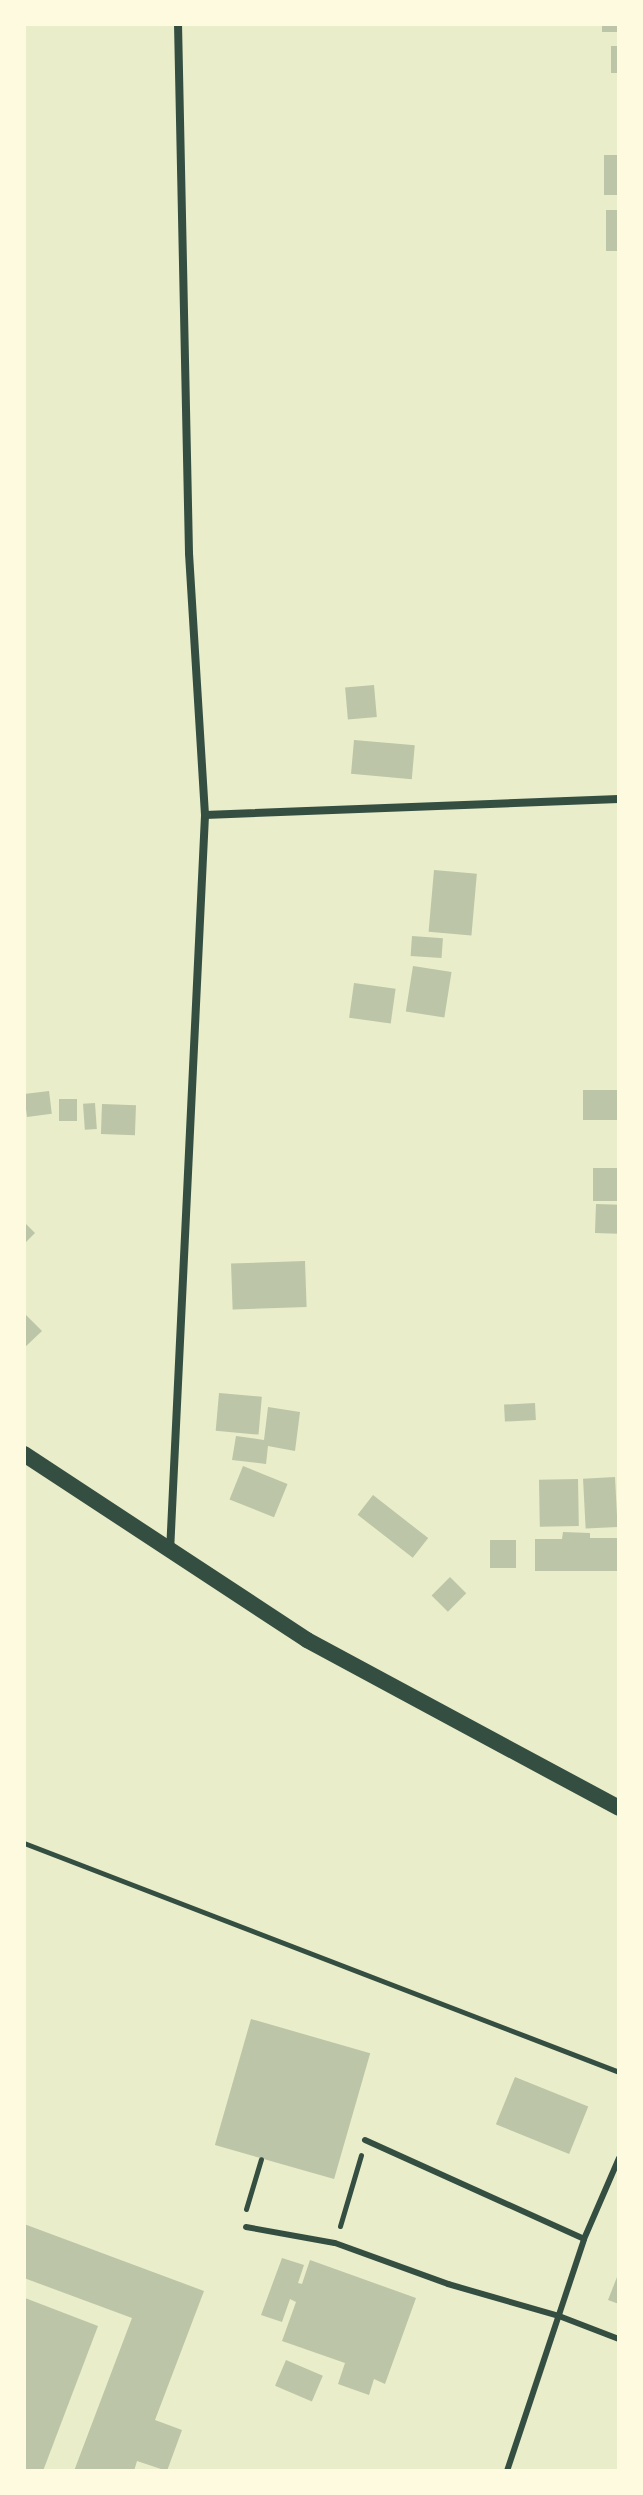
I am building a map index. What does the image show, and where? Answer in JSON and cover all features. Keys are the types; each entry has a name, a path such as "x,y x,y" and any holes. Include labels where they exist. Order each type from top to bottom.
{"main road":[{"path":"24,1454 307,1640 619,1808"}],"street":[{"path":"170,1552 205,815 189,553 178,24"},
{"path":"205,815 619,799"}],"lane":[{"path":"365,2140 584,2239"},
{"path":"507,2471 584,2239 619,2158"},
{"path":"246,2227 335,2243 448,2284 559,2316 619,2339"}],"path":[{"path":"24,1843 619,2072"},
{"path":"335,2243 365,2140"},
{"path":"244,2214 261,2159"}],"building":[{"path":"602,24 619,24 619,32 602,32"},
{"path":"611,46 619,46 619,73 611,73"},
{"path":"604,155 619,155 619,195 604,195"},
{"path":"606,210 619,210 619,251 606,251"},
{"path":"374,685 377,717 348,719 345,688"},
{"path":"354,740 415,745 412,779 351,774"},
{"path":"434,870 477,874 471,936 429,932"},
{"path":"412,936 443,938 442,958 411,956"},
{"path":"413,966 452,972 444,1018 406,1011"},
{"path":"354,983 396,989 391,1024 349,1018"},
{"path":"583,1090 619,1090 619,1120 583,1120"},
{"path":"49,1091 52,1114 27,1117 24,1094"},
{"path":"59,1099 77,1099 77,1121 59,1121"},
{"path":"95,1103 97,1129 85,1130 83,1104"},
{"path":"102,1104 136,1105 135,1135 101,1134"},
{"path":"593,1168 619,1168 619,1201 593,1201"},
{"path":"596,1204 619,1205 618,1234 595,1233"},
{"path":"24,1222 35,1233 24,1244"},
{"path":"305,1261 307,1307 233,1310 231,1264"},
{"path":"24,1313 42,1331 24,1348"},
{"path":"219,1393 262,1397 259,1435 216,1431"},
{"path":"535,1403 536,1420 505,1422 504,1405"},
{"path":"268,1407 300,1412 295,1451 268,1446 266,1464 232,1460 236,1436 264,1440"},
{"path":"243,1466 288,1484 274,1517 230,1499"},
{"path":"615,1477 618,1527 586,1529 583,1479"},
{"path":"578,1479 579,1526 540,1527 539,1480"},
{"path":"373,1495 428,1538 413,1558 358,1515"},
{"path":"563,1532 590,1533 590,1538 619,1538 619,1571 535,1571 535,1539 562,1539"},
{"path":"490,1540 516,1540 516,1568 490,1568"},
{"path":"450,1577 466,1593 448,1612 432,1595"},
{"path":"251,2019 370,2053 334,2179 215,2145"},
{"path":"515,2077 588,2107 569,2154 496,2124"},
{"path":"24,2224 204,2291 155,2420 182,2430 167,2471 137,2461 134,2471 74,2471 132,2318 24,2278"},
{"path":"282,2258 304,2265 298,2283 302,2284 310,2260 416,2298 385,2384 374,2379 369,2395 338,2384 345,2363 282,2341 296,2302 290,2299 282,2322 261,2315"},
{"path":"619,2272 619,2304 608,2300"},
{"path":"25,2298 98,2326 43,2471 24,2471"},
{"path":"286,2360 323,2376 312,2401 275,2386"}]}
